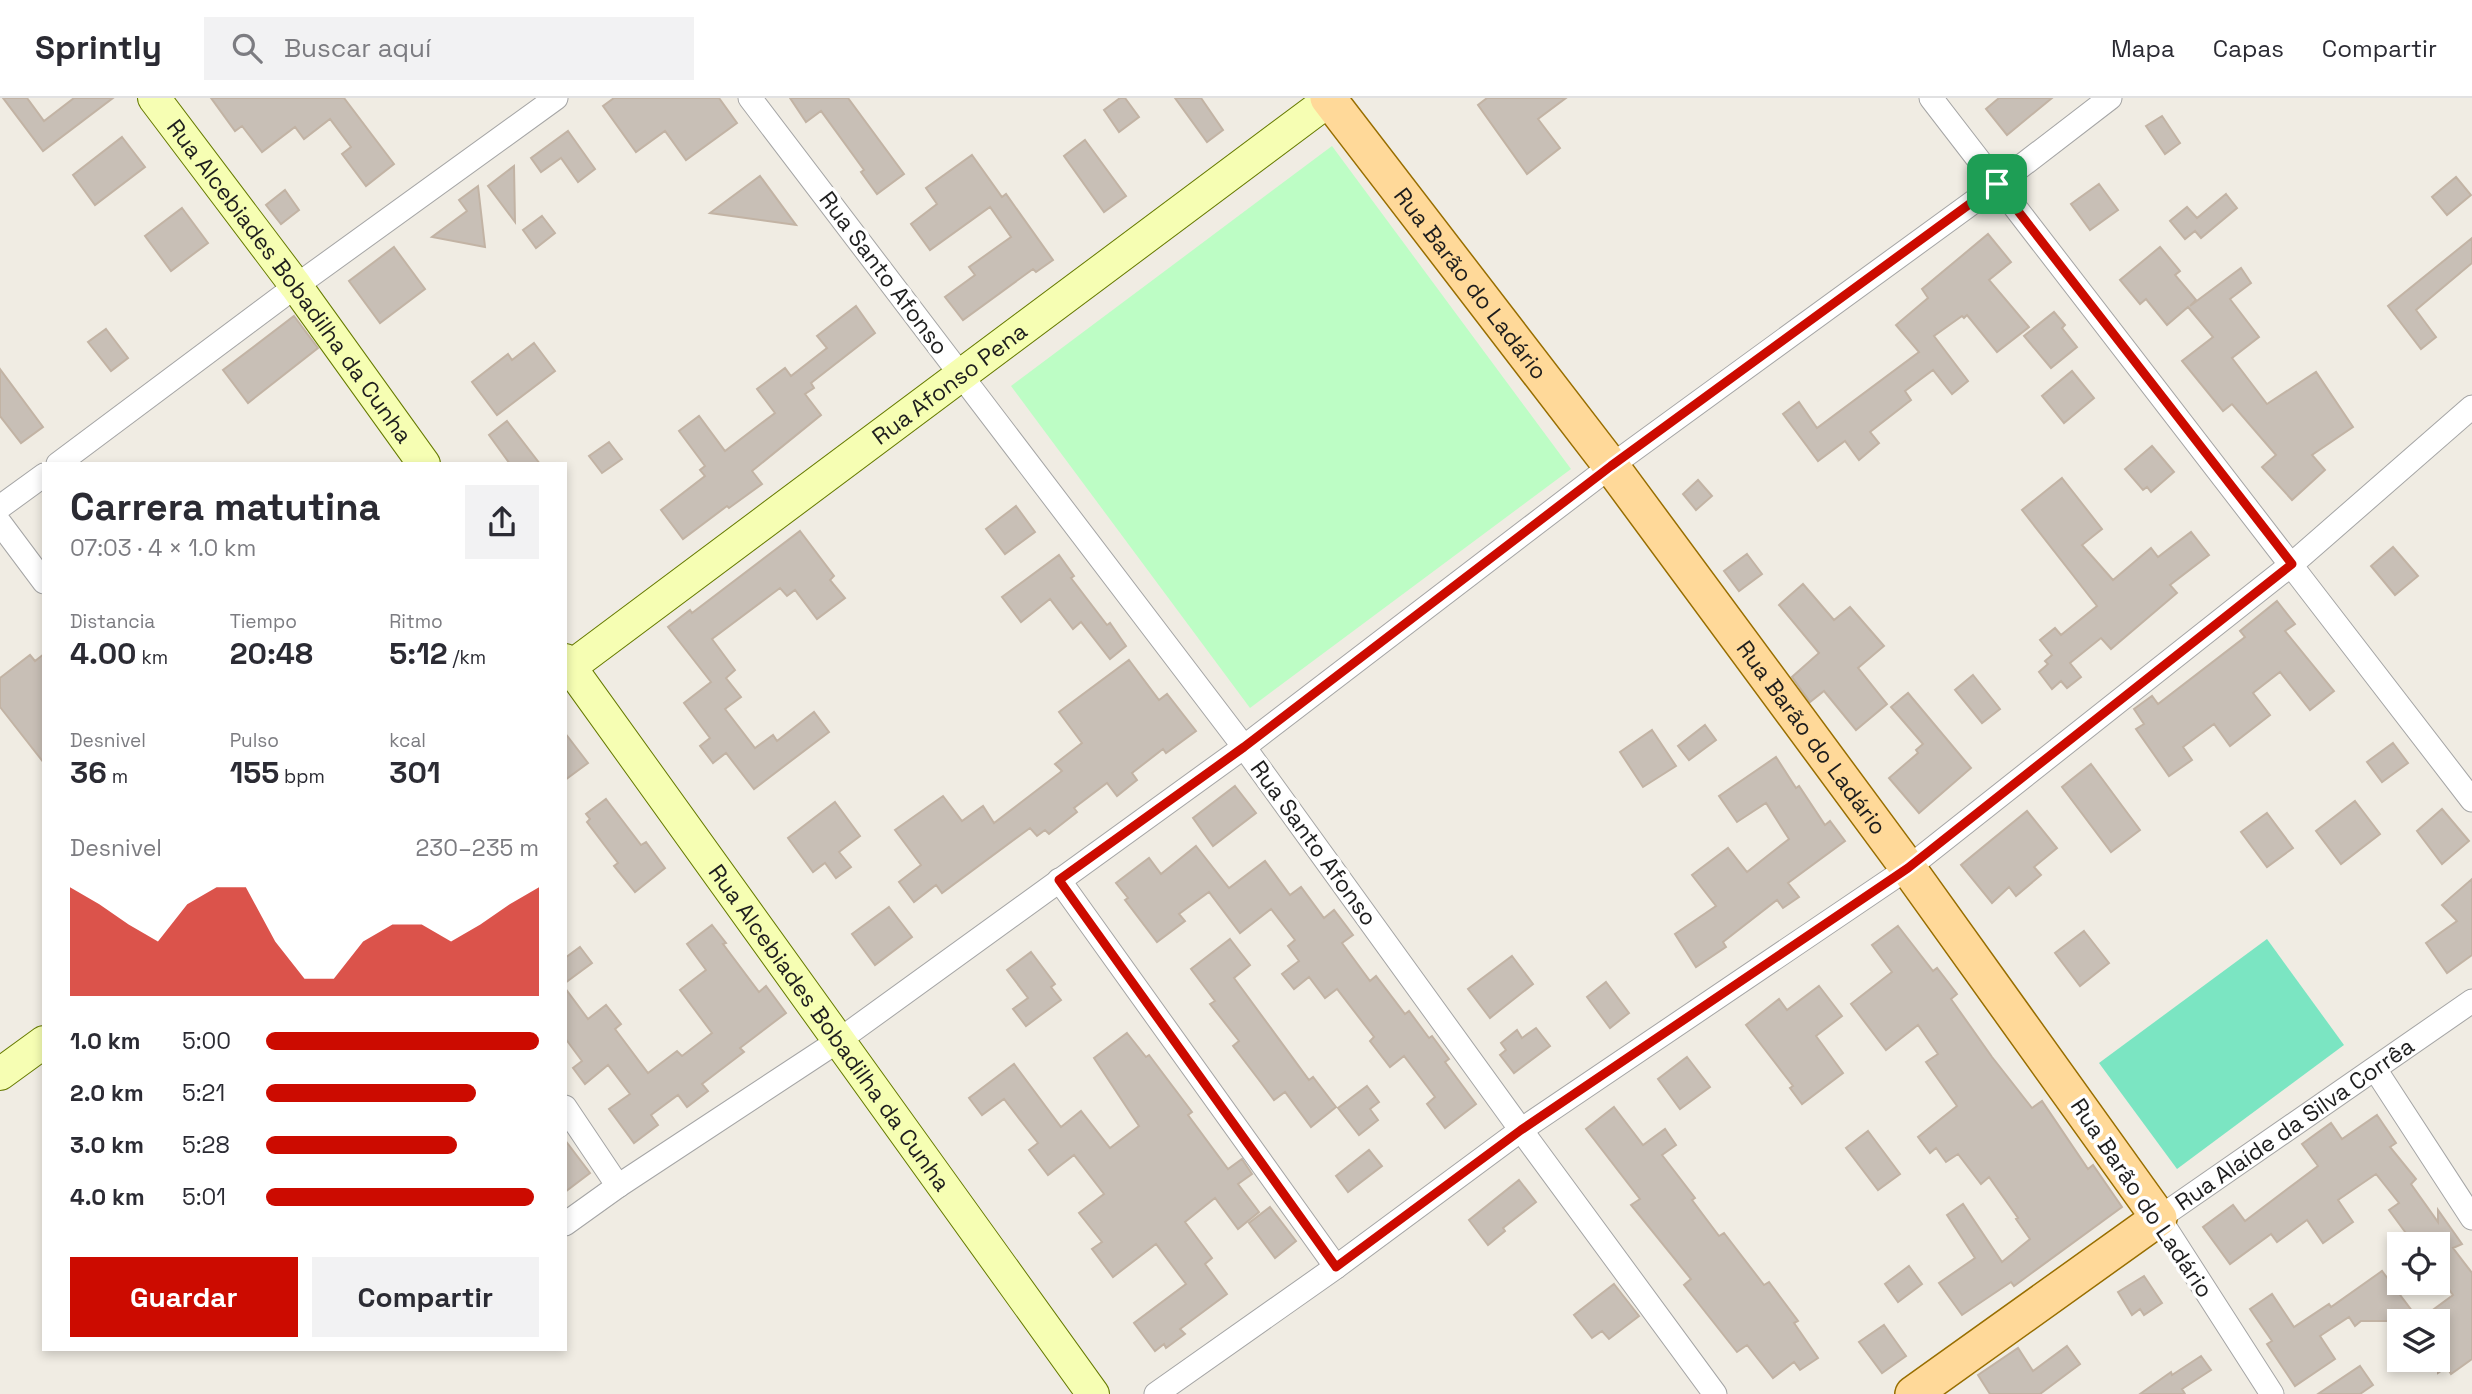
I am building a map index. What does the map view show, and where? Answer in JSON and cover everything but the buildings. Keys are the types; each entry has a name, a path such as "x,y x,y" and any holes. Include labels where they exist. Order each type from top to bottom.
{"main road":[{"name":"Rua Barão do Ladário","path":"1330,99 1611,466 1908,868 2159,1218"},
{"name":"Rua Alaíde da Silva Corrêa","path":"1913,1394 2159,1218"}],"street":[{"name":"Rua Alcebiades Bobadilha da Cunha","path":"155,98 296,286 423,462"},
{"path":"61,462 296,286 556,98"},
{"name":"Rua Santo Afonso","path":"750,98 1244,747 1715,1394"},
{"path":"1931,98 2472,800"},
{"path":"567,1223 838,1041 1244,747 1611,466 1997,184 2110,98"},
{"name":"Rua Afonso Pena","path":"567,666 1330,99"},
{"path":"1156,1394 1336,1267 1521,1130 1908,868 2292,564 2472,407"},
{"path":"0,507 42,476"},
{"path":"0,523 42,579"},
{"name":"Rua Alcebiades Bobadilha da Cunha","path":"567,666 1093,1394"},
{"path":"1059,880 1336,1267"},
{"name":"Rua Alaíde da Silva Corrêa","path":"2159,1218 2472,1001"},
{"path":"0,1074 42,1043"},
{"path":"2375,1069 2472,1219"},
{"path":"567,1110 618,1186"},
{"name":"Rua Barão do Ladário","path":"2159,1218 2272,1394"}],"green space":[{"path":"1332,146 1571,469 1250,708 1011,386"},
{"path":"2267,939 2344,1045 2177,1169 2099,1063"}],"route":[{"path":"1997,184 2292,564 1908,868 1521,1130 1336,1267 1059,880 1244,747 1611,466 1997,184"}]}
